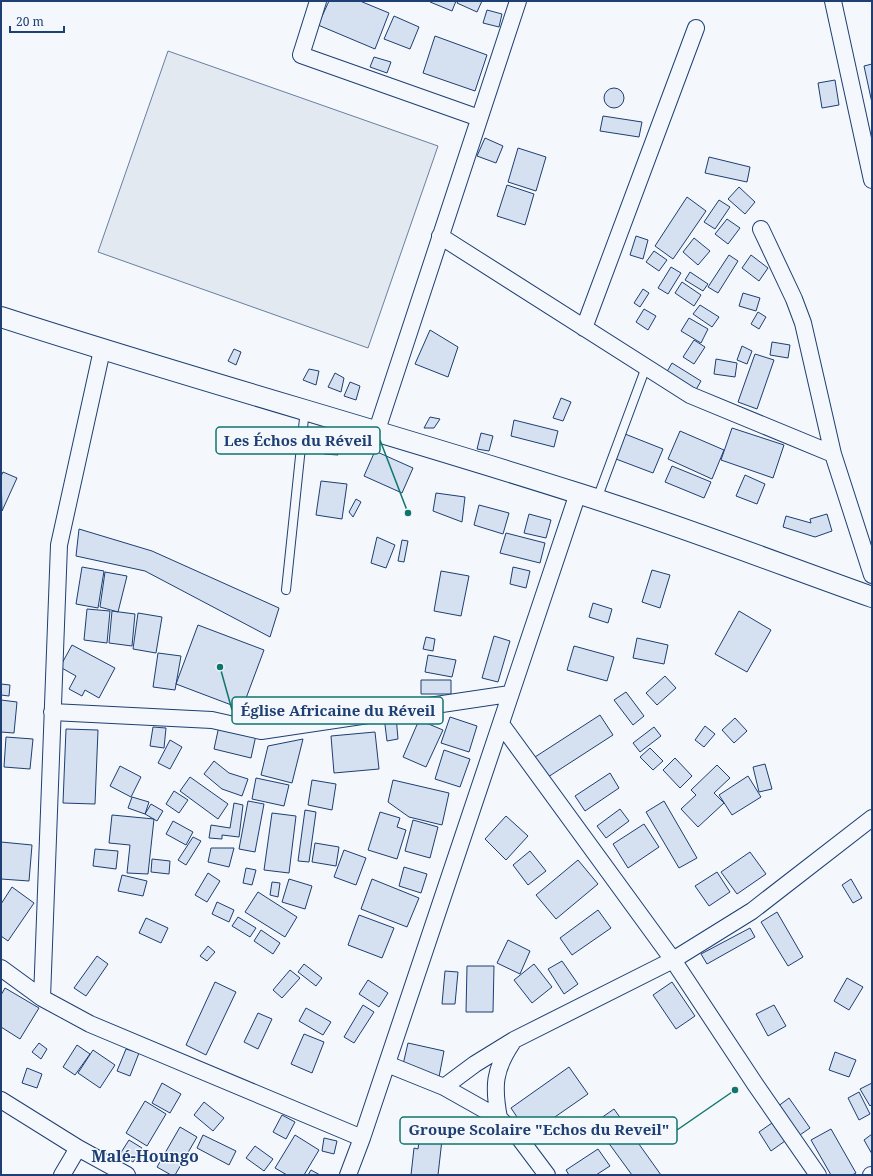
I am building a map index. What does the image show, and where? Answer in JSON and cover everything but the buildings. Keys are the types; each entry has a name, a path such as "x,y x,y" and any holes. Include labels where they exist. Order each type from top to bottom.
{"street":[{"path":"318,1 301,55 479,118"},
{"path":"377,430 518,1"},
{"path":"833,1 872,180"},
{"path":"584,328 696,28"},
{"path":"761,229 794,299 803,323 833,454 872,575"},
{"path":"440,236 690,395 833,454"},
{"path":"1,317 102,350 377,430 597,499 872,597"},
{"path":"42,998 59,545 102,350"},
{"path":"348,1175 387,1064 578,493"},
{"path":"52,712 212,720 261,731 510,694"},
{"path":"501,724 673,960 755,1084 818,1175"},
{"path":"444,1087 475,1064 514,1040 673,960 752,912 872,818"},
{"path":"1,968 42,998 90,1024 362,1138"},
{"path":"498,1118 495,1081 501,1060 514,1040"},
{"path":"387,1064 444,1087 498,1118 520,1139 547,1175"},
{"path":"1,1100 78,1148 126,1175"},
{"path":"62,1175 78,1148"}],"lane":[{"path":"597,499 646,367"},
{"path":"286,590 305,410"}],"shaded area":[{"path":"168,51 438,146 368,348 98,252"}],"place":[{"name":"Les Échos du Réveil","path":"408,513"},
{"name":"Église Africaine du Réveil","path":"220,667"},
{"name":"Groupe Scolaire \"Echos du Reveil\"","path":"735,1090"}],"district":[{"name":"Malé-Houngo","path":"145,1156"}]}
